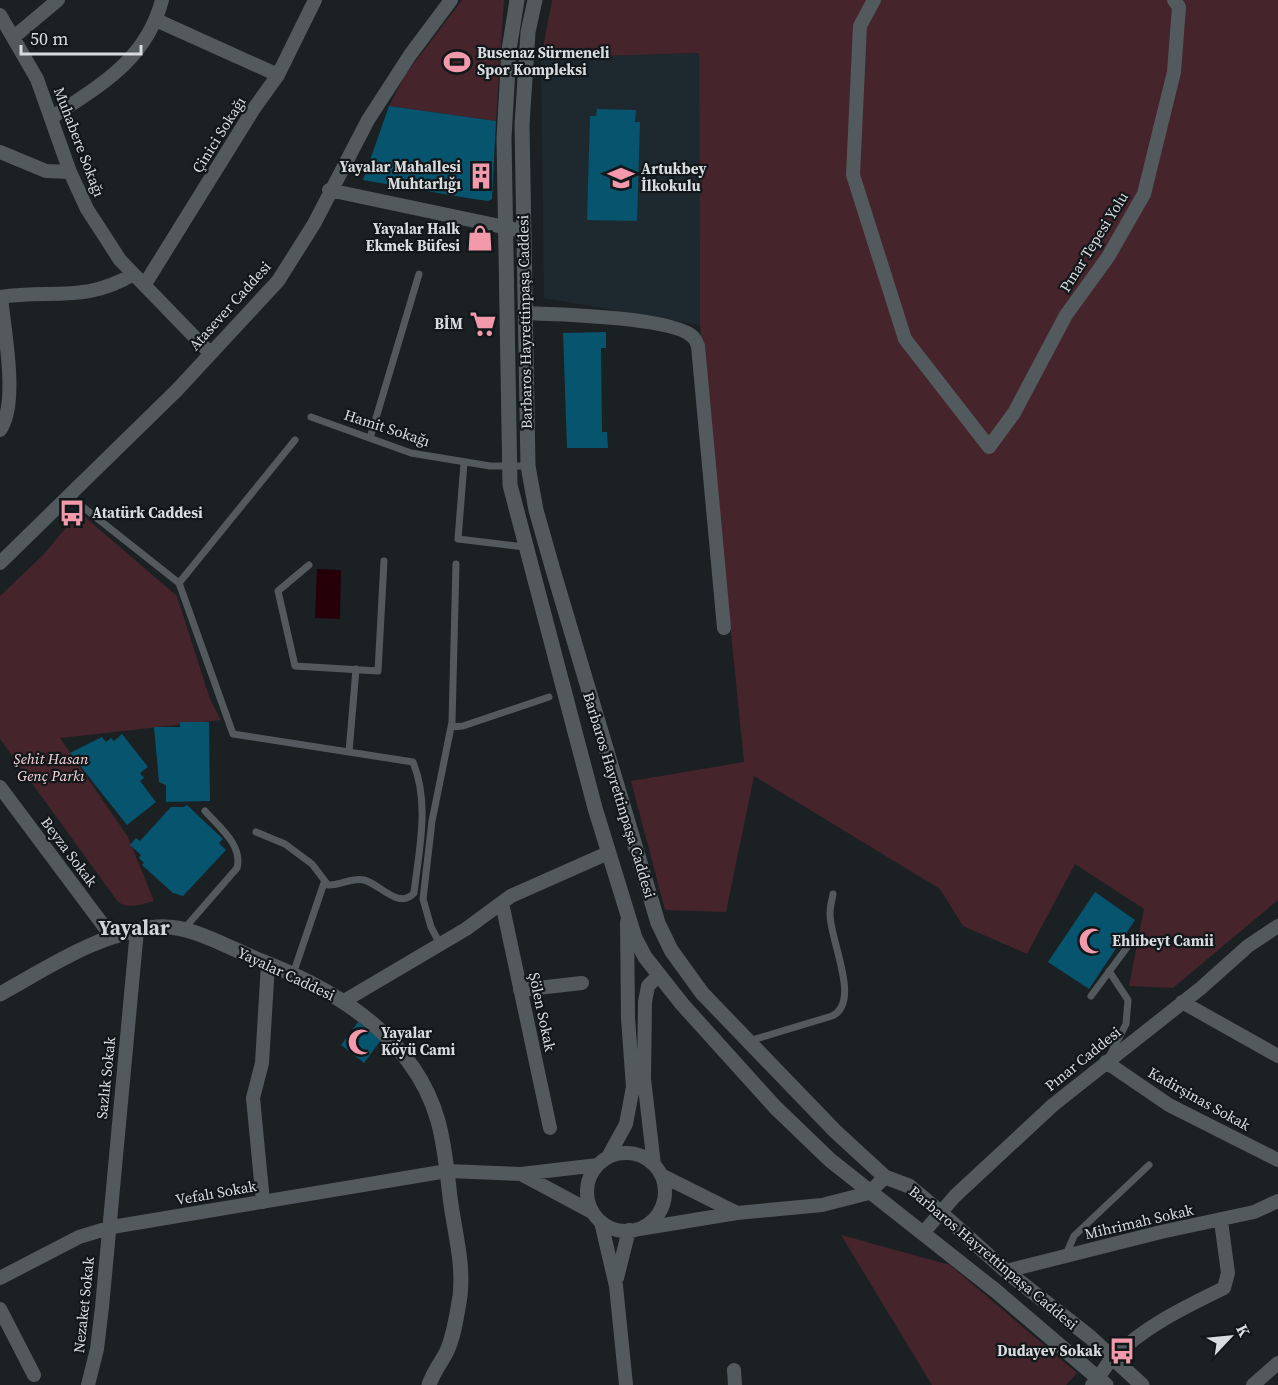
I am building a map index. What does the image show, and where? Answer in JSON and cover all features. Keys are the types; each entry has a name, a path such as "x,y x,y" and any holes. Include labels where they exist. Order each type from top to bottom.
{"street":[{"path":"15,36 58,0"},
{"path":"51,118 120,70 146,41 162,0"},
{"name":"Çinici Sokağı","path":"145,284 253,110 278,75 315,0"},
{"name":"Atasever Caddesi","path":"0,563 177,390 278,280 314,224 329,190 368,120 410,55 451,0"},
{"name":"Barbaros Hayrettinpaşa Caddesi","path":"517,0 506,87 510,485 524,547 627,917 645,957 659,975 775,1107 830,1160 996,1291 1099,1383"},
{"name":"Barbaros Hayrettinpaşa Caddesi","path":"535,0 528,32 523,83 523,231 528,466 536,510 553,570 658,922 671,950 685,970 748,1041 835,1131 885,1177 909,1186 1006,1272 1090,1337 1142,1385"},
{"name":"Pınar Tepesi Yolu","path":"874,0 860,26 853,175 905,339 989,447 1014,413 1066,315 1108,257 1144,194 1174,72 1179,7 1174,0"},
{"name":"Muhabere Sokağı","path":"0,15 15,36 37,79 69,172 87,209 133,274 210,353"},
{"path":"156,20 278,75"},
{"path":"0,152 46,171 69,172"},
{"path":"329,190 523,231"},
{"path":"0,430 4,425 9,390 1,297 93,291 113,286 133,274"},
{"path":"525,313 590,316 644,323 678,330 694,337 698,346 724,628"},
{"name":"Beyza Sokak","path":"0,787 112,937"},
{"path":"344,1001 440,944 501,903 608,853"},
{"name":"Şölen Sokak","path":"501,903 550,1128"},
{"path":"626,1385 616,1286 597,1217 588,1200 587,1187 591,1175 603,1161 626,1124 633,1087 628,1018 627,917"},
{"name":"Yayalar Caddesi","path":"0,994 112,937 159,927 184,929 328,990 377,1027 411,1067 429,1096 438,1122 460,1258 460,1294 447,1351 429,1385"},
{"name":"Pınar Caddesi","path":"923,1233 940,1212 1002,1151 1248,946 1277,928"},
{"name":"Sazlık Sokak","path":"108,1228 137,930"},
{"path":"263,1202 253,1098 262,1063 268,964"},
{"path":"616,1286 618,1266 634,1229 659,1213 664,1200 664,1188 657,1170 644,1079 645,1002 648,986 659,975"},
{"path":"520,990 582,983"},
{"path":"1182,1002 1278,1056"},
{"name":"Kadirşinas Sokak","path":"1106,1062 1169,1105 1278,1160"},
{"path":"603,1161 632,1154 736,1213"},
{"name":"Vefalı Sokak","path":"0,1278 79,1237 108,1228 447,1171 521,1174 603,1161"},
{"path":"521,1174 597,1217 613,1229 634,1229 736,1213 822,1205 869,1193 885,1177"},
{"name":"Mihrimah Sokak","path":"1006,1272 1161,1232 1221,1221 1254,1212 1278,1201"},
{"path":"1099,1383 1112,1359 1181,1309 1224,1288 1228,1273 1221,1221"},
{"name":"Nezaket Sokak","path":"88,1385 97,1349 108,1228"},
{"path":"0,1309 34,1375"},
{"path":"1253,1385 1278,1363"},
{"path":"734,1370 735,1385"}],"lane":[{"path":"370,438 419,274"},
{"name":"Hamit Sokağı","path":"311,417 411,453 464,463 528,466"},
{"path":"179,583 295,440"},
{"path":"464,463 458,539 524,547"},
{"path":"69,496 179,583 233,734 413,762 420,779 423,805 414,893 409,898 401,899 362,879 333,885 324,883 312,864 275,839 256,832"},
{"path":"309,565 278,591 296,666 378,671 384,561"},
{"path":"440,944 427,916 423,899 432,821 451,727 456,564"},
{"path":"349,752 356,669"},
{"path":"451,727 463,726 549,697"},
{"path":"184,929 237,868 239,861 234,844 205,811"},
{"path":"293,974 324,883"},
{"path":"748,1041 832,1016 841,1010 846,993 830,914 833,894"},
{"path":"1091,996 1131,942"},
{"path":"1106,1062 1126,1024 1128,1000 1109,971"},
{"path":"1065,1257 1074,1236 1149,1165"}],"shaded area":[{"name":"Artukbey İlkokulu","path":"699,53 700,325 544,298 541,58"},
{"path":"317,569 341,570 340,619 315,618"}],"green space":[{"name":"Busenaz Sürmeneli Spor Kompleksi","path":"462,0 504,0 496,121 389,106 405,75"},
{"path":"552,0 1278,0 1278,900 1173,988 1129,986 1144,909 1075,864 1027,954 963,926 940,889 754,776 726,912 665,910 631,781 744,762 700,325 699,53 541,58"},
{"name":"Şehit Hasan Genç Parkı","path":"79,512 177,596 210,699 221,720 60,738 128,837 154,901 136,906 127,906 118,902 0,739 0,596 44,554"},
{"path":"841,1235 950,1265 1077,1373 1066,1385 932,1385"}],"building":[{"path":"389,106 496,121 492,199 488,201 467,198 363,180"},
{"path":"597,109 636,110 635,122 640,122 637,221 587,220 590,116 596,116"},
{"path":"606,332 606,348 601,348 602,432 607,432 608,448 567,448 563,333"},
{"path":"180,722 209,722 210,801 166,802 166,785 159,782 154,727 180,727"},
{"path":"122,734 148,767 140,773 144,778 140,781 156,802 127,825 70,753 102,737 106,742 111,738 114,741"},
{"path":"187,805 223,839 219,843 226,850 183,896 173,893 142,865 144,863 139,858 141,855 130,845 136,838 140,841 171,807"},
{"name":"Ehlibeyt Camii","path":"1095,892 1135,920 1089,989 1048,962"},
{"name":"Yayalar Köyü Cami","path":"358,1022 381,1040 364,1063 341,1045"}],"place":[{"name":"Busenaz Sürmeneli Spor Kompleksi","path":"457,62"},
{"name":"Yayalar Mahallesi Muhtarlığı","path":"481,176"},
{"name":"Artukbey İlkokulu","path":"621,178"},
{"name":"Yayalar Halk Ekmek Büfesi","path":"480,238"},
{"name":"BİM","path":"483,324"},
{"name":"Atatürk Caddesi̇","path":"72,513"},
{"name":"Ehlibeyt Camii","path":"1092,941"},
{"name":"Yayalar Köyü Cami","path":"361,1042"},
{"name":"Dudayev Sokak","path":"1122,1351"}],"district":[{"name":"Yayalar","path":"134,928"}]}
